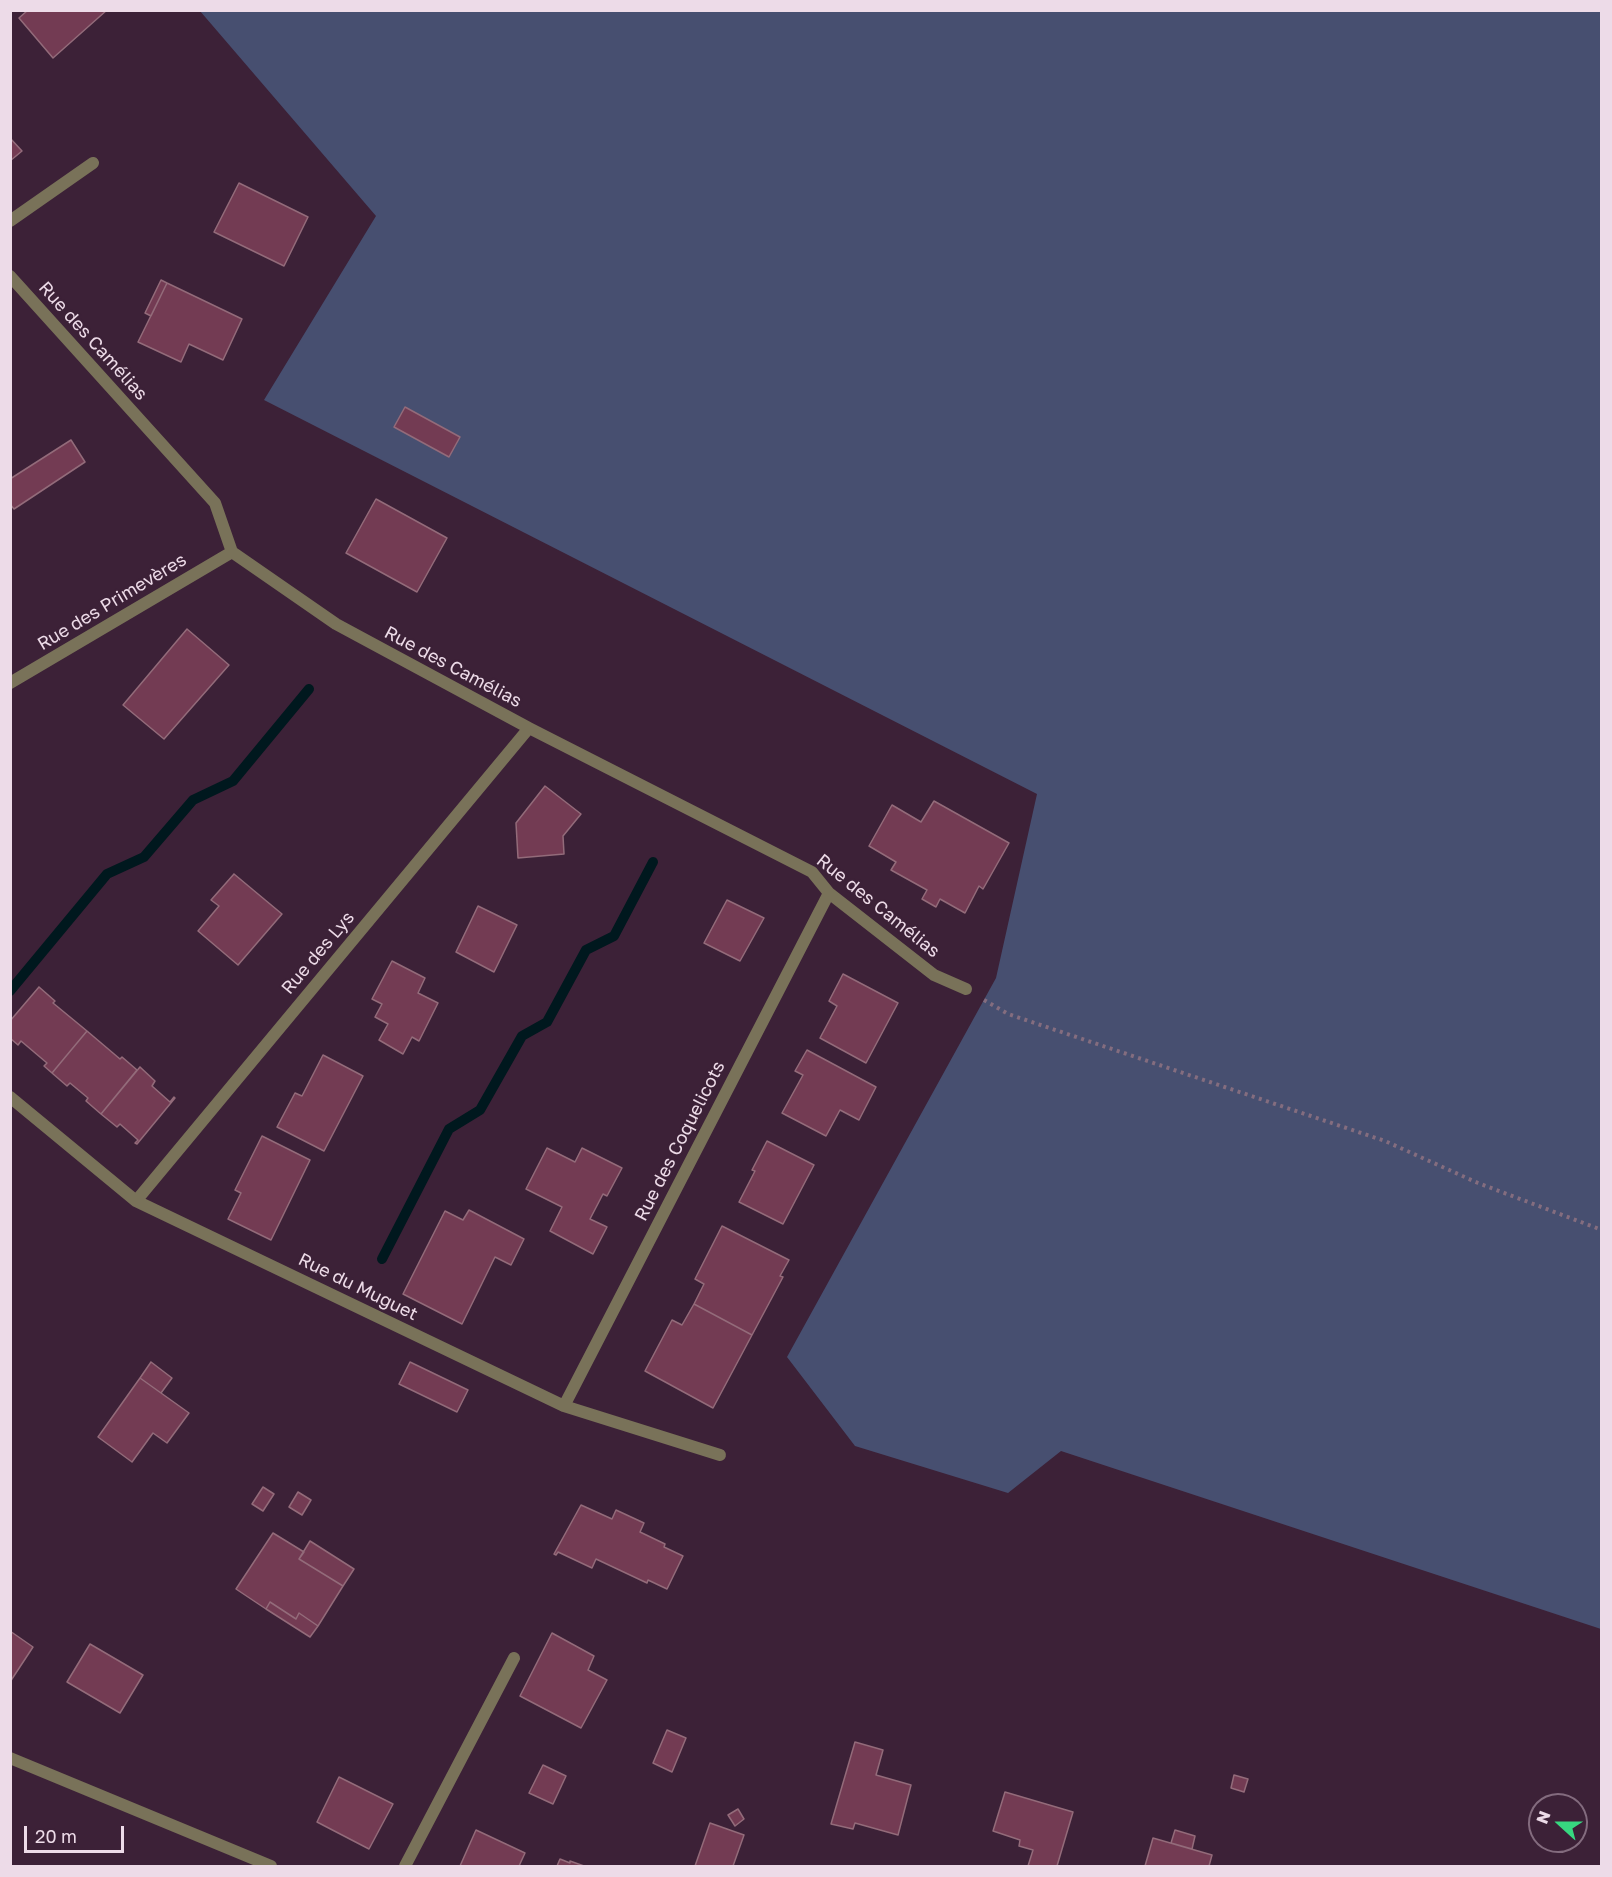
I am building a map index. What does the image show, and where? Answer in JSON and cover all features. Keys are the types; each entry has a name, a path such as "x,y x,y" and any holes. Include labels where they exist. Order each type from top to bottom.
{"street":[{"path":"10,221 93,164"},
{"name":"Rue des Camélias","path":"10,276 215,503 232,552 336,624 529,728 812,872 829,893 934,975 966,989"},
{"name":"Rue des Primevères","path":"10,683 232,552"},
{"name":"Rue des Lys","path":"136,1201 529,728"},
{"name":"Rue des Coquelicots","path":"564,1406 829,893"},
{"name":"Rue du Muguet","path":"10,1097 136,1201 564,1406 720,1455"},
{"path":"405,1866 514,1658"},
{"path":"10,1758 271,1866"}],"path":[{"path":"966,989 1008,1014 1385,1141 1478,1183 1602,1230"}],"shaded area":[{"path":"200,11 1601,11 1601,1629 1061,1451 1008,1493 855,1446 787,1357 996,978 1037,794 264,400 376,216"}],"building":[{"path":"28,10 107,10 53,58 19,18"},
{"path":"10,138 22,151 10,161"},
{"path":"239,183 308,217 284,266 214,232"},
{"path":"161,280 167,283 151,316 145,313"},
{"path":"167,283 242,319 223,360 189,344 181,362 138,342"},
{"path":"405,407 460,437 449,457 394,427"},
{"path":"71,440 85,462 14,509 10,504 10,479"},
{"path":"376,499 447,538 417,592 346,553"},
{"path":"187,629 229,665 164,739 123,705"},
{"path":"545,786 581,814 563,836 564,854 518,858 516,823"},
{"path":"934,801 1009,843 983,889 979,886 965,913 940,899 936,907 922,899 927,890 891,870 896,862 869,846 892,805 921,822"},
{"path":"234,874 282,914 238,965 198,931 219,906 211,900"},
{"path":"727,900 764,918 740,961 704,943"},
{"path":"478,906 517,925 494,972 456,952"},
{"path":"392,961 425,978 418,993 438,1003 419,1041 412,1037 403,1054 379,1040 388,1024 375,1017 382,1004 372,999"},
{"path":"843,974 898,1003 866,1063 820,1038 837,1006 829,1001"},
{"path":"39,987 55,1001 53,1003 87,1031 52,1073 44,1066 47,1063 21,1041 18,1045 10,1038 10,1021"},
{"path":"87,1031 137,1070 101,1114 86,1101 88,1098 70,1083 67,1086 52,1073"},
{"path":"807,1050 876,1087 859,1120 840,1110 826,1136 782,1113 803,1075 795,1071"},
{"path":"323,1055 363,1076 324,1151 277,1127 295,1093 302,1096"},
{"path":"140,1067 155,1081 152,1086 170,1102 175,1098 137,1144 135,1143 138,1140 120,1124 117,1127 101,1114"},
{"path":"262,1136 310,1160 271,1240 228,1219 241,1193 235,1190"},
{"path":"767,1141 814,1165 783,1224 739,1202"},
{"path":"547,1148 575,1162 582,1148 622,1168 607,1196 603,1194 590,1219 607,1227 593,1254 550,1231 562,1207 526,1189"},
{"path":"469,1210 524,1239 511,1265 495,1257 462,1324 403,1294 445,1211 463,1220"},
{"path":"722,1226 789,1260 780,1276 783,1277 752,1335 694,1304 704,1284 695,1279"},
{"path":"694,1304 752,1335 713,1408 645,1371 672,1320 682,1325"},
{"path":"151,1362 172,1378 161,1393 140,1378"},
{"path":"410,1362 468,1390 457,1412 399,1384"},
{"path":"140,1378 189,1413 167,1443 153,1433 132,1462 98,1437"},
{"path":"263,1487 274,1494 263,1511 252,1504"},
{"path":"298,1492 311,1500 302,1515 289,1507"},
{"path":"581,1505 612,1519 616,1510 644,1523 640,1532 683,1556 667,1589 648,1580 647,1583 596,1559 592,1568 558,1552 554,1554"},
{"path":"273,1533 304,1552 299,1559 343,1586 318,1626 299,1613 296,1619 270,1602 266,1609 236,1589"},
{"path":"310,1541 354,1569 343,1586 299,1559"},
{"path":"270,1602 296,1619 299,1613 318,1626 310,1637 266,1609"},
{"path":"10,1631 33,1647 10,1682"},
{"path":"552,1633 594,1656 588,1670 607,1680 581,1728 520,1696"},
{"path":"90,1644 143,1675 120,1713 67,1682"},
{"path":"667,1730 686,1738 672,1772 653,1763"},
{"path":"855,1742 883,1750 876,1775 911,1785 898,1835 855,1823 853,1829 831,1824"},
{"path":"543,1765 566,1776 553,1804 529,1793"},
{"path":"1234,1775 1248,1779 1244,1792 1231,1788"},
{"path":"339,1777 393,1804 369,1849 317,1822"},
{"path":"1005,1792 1073,1812 1057,1866 1028,1866 1033,1850 1019,1846 1020,1840 993,1831"},
{"path":"738,1809 744,1819 735,1826 728,1815"},
{"path":"710,1823 744,1835 733,1866 695,1866"},
{"path":"476,1830 525,1853 519,1866 460,1866"},
{"path":"1175,1830 1195,1836 1192,1849 1171,1843"},
{"path":"1153,1838 1212,1855 1209,1866 1145,1866"},
{"path":"560,1859 570,1863 570,1861 584,1866 557,1866"}],"waterway":[{"path":"10,991 107,874 144,857 193,800 233,781 309,689"},
{"path":"382,1259 449,1129 480,1110 522,1036 547,1022 586,950 614,936 653,862"}]}
